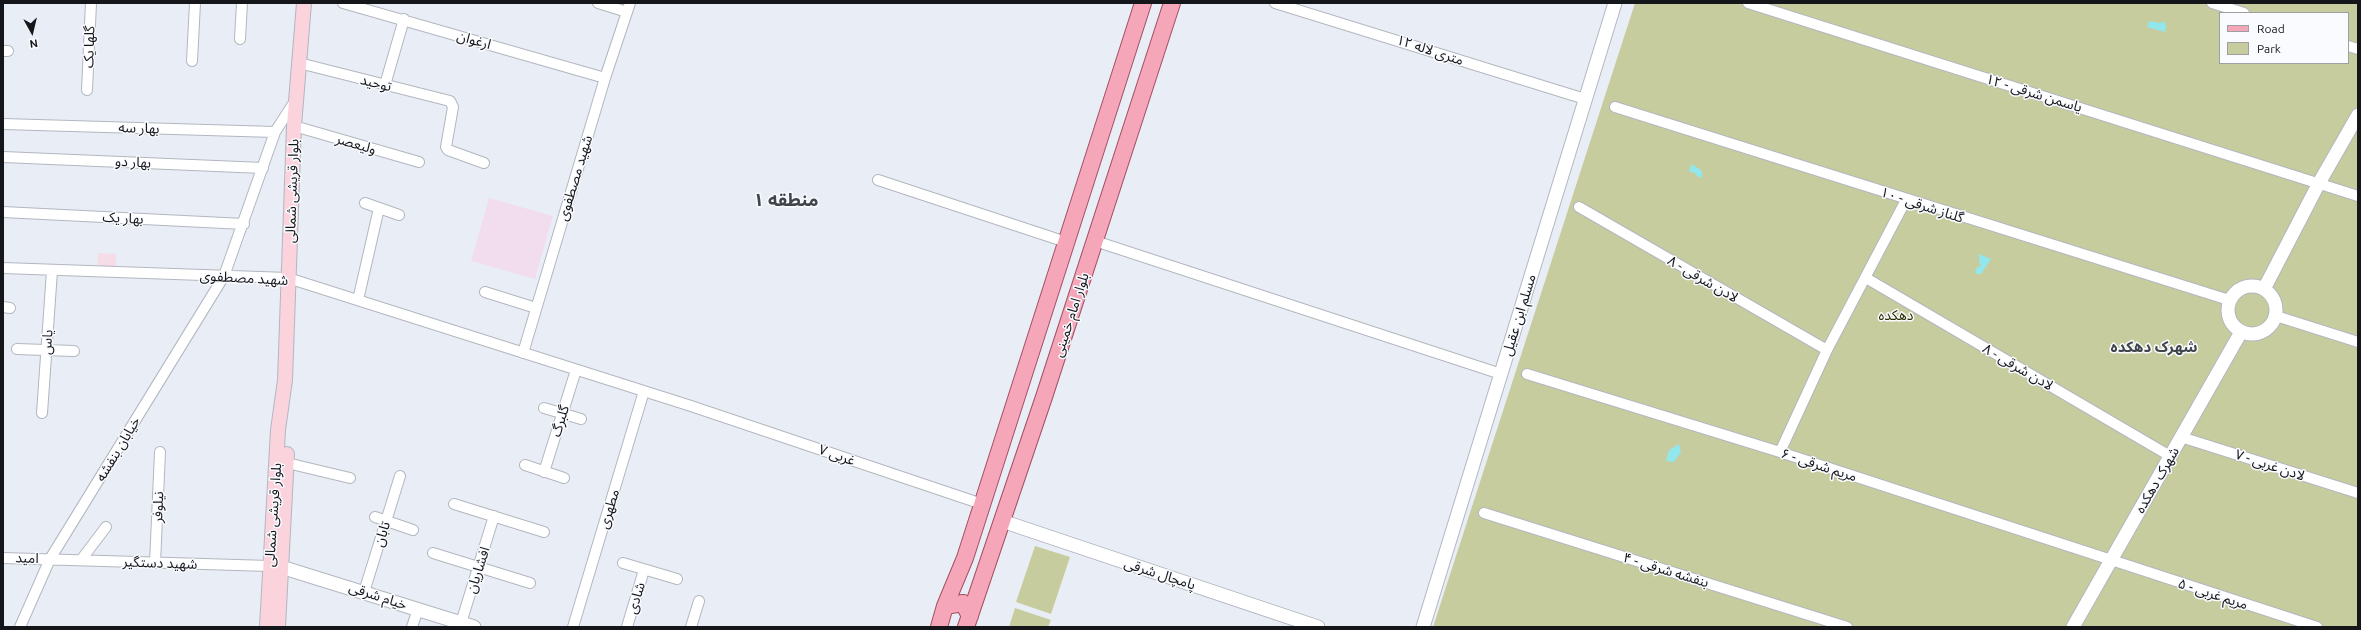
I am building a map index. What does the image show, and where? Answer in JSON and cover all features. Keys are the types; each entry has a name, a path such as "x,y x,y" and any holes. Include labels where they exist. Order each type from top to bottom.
{"main road":[{"name":"بلوار قریشی شمالی","path":"278,627 276,566 280,407 285,380 294,126 304,3"},
{"path":"1136,22 1137,3"},
{"name":"بلوار امام خمینی","path":"939,627 945,606 965,558 1143,3"},
{"name":"بلوار امام خمینی","path":"968,622 1095,241 1172,3"},
{"name":"بلوار قریشی شمالی","path":"267,627 276,566 286,463 289,403 285,380"},
{"path":"945,606 963,603 968,622"}],"street":[{"name":"گلها یک","path":"87,90 90,3"},
{"path":"192,60 195,3"},
{"path":"240,39 242,3"},
{"name":"ارغوان","path":"343,3 404,19 605,78"},
{"path":"598,3 629,8"},
{"name":"۱۲ متری لاله","path":"1275,3 1585,100"},
{"name":"مسلم ابن عقیل","path":"1423,627 1615,3"},
{"name":"یاسمن شرقی - ۱۲","path":"1748,3 2358,196"},
{"path":"2212,3 2241,12"},
{"name":"شهید مصطفوی","path":"523,353 605,78 629,8"},
{"path":"385,85 404,19"},
{"name":"توحید","path":"299,63 452,103 446,147 448,150 484,163"},
{"name":"خیابان بنفشه","path":"20,627 50,559 224,276 244,224 275,132 296,99"},
{"name":"گلناز شرقی - ۱۰","path":"1615,107 1906,200 2229,300"},
{"path":"2264,289 2319,183 2358,115"},
{"name":"بهار سه","path":"3,124 275,132"},
{"name":"ولیعصر","path":"294,126 419,162"},
{"name":"بهار دو","path":"3,157 263,168"},
{"path":"878,180 1066,242"},
{"path":"1780,452 1827,350 1906,200"},
{"path":"365,203 400,215"},
{"name":"لادن شرقی - ۸","path":"1579,207 1827,350"},
{"path":"358,300 379,208"},
{"name":"بهار یک","path":"3,212 244,224"},
{"path":"1095,241 1501,374"},
{"name":"شهید مصطفوی","path":"3,268 52,271 288,278 691,406"},
{"name":"یاس","path":"42,413 52,271"},
{"name":"لادن شرقی - ۸","path":"1866,278 2170,456"},
{"path":"2257,286 2264,289 2275,300 2276,316 2268,330 2261,334 2253,335 2241,332 2231,324 2228,316 2229,300 2241,288 2257,286"},
{"path":"485,292 536,308"},
{"path":"2276,316 2358,342"},
{"name":"شهرک دهکده","path":"2073,627 2241,332"},
{"path":"17,349 74,351"},
{"name":"گلبرگ","path":"544,472 576,370"},
{"name":"مریم شرقی - ۶","path":"1527,374 1780,452 2110,560"},
{"name":"مطهری","path":"573,627 644,391"},
{"name":"۷ غربی","path":"691,406 982,504"},
{"path":"544,408 581,419"},
{"name":"لادن غربی - ۷","path":"2181,437 2358,493"},
{"name":"نیلوفر","path":"155,563 160,452"},
{"path":"286,463 350,478"},
{"path":"525,465 564,478"},
{"name":"تابان","path":"364,592 400,476"},
{"path":"454,504 544,532"},
{"name":"بنفشه شرقی - ۴","path":"1484,513 1847,627"},
{"name":"افشاریان","path":"461,623 494,516"},
{"path":"375,517 412,530"},
{"name":"پامچال شرقی","path":"1002,521 1318,627"},
{"path":"81,560 106,527"},
{"path":"433,553 530,583"},
{"name":"امید","path":"3,558 50,559"},
{"name":"شهید دستگیر","path":"50,559 276,566"},
{"name":"مریم غربی - ۵","path":"2110,560 2317,627"},
{"path":"623,563 677,579"},
{"name":"خیام شرقی","path":"276,566 474,627"},
{"name":"شادی","path":"627,627 644,570"},
{"path":"691,627 699,601"},
{"path":"412,627 418,609"}],"shaded area":[{"path":"489,198 553,216 535,279 471,261"},
{"path":"98,253 116,254 116,272 97,272"}],"green space":[{"name":"دهکده","path":"1635,3 2358,3 2358,627 1433,627"},
{"path":"1035,546 1070,557 1051,614 1016,602"},
{"path":"1015,608 1051,620 1048,627 1009,627"}],"water":[{"path":"2149,21 2160,23 2164,21 2166,26 2165,32 2147,27"},
{"path":"1692,164 1702,171 1702,178 1697,176 1695,173 1690,172 1689,170"},
{"path":"1979,254 1991,259 1981,274 1977,274 1975,272 1976,269 1981,265 1979,262"},
{"path":"1679,444 1681,452 1674,462 1666,461 1669,450"}],"district":[{"name":"منطقه ۱","path":"786,200"},
{"name":"شهرک دهکده","path":"2154,347"}]}
